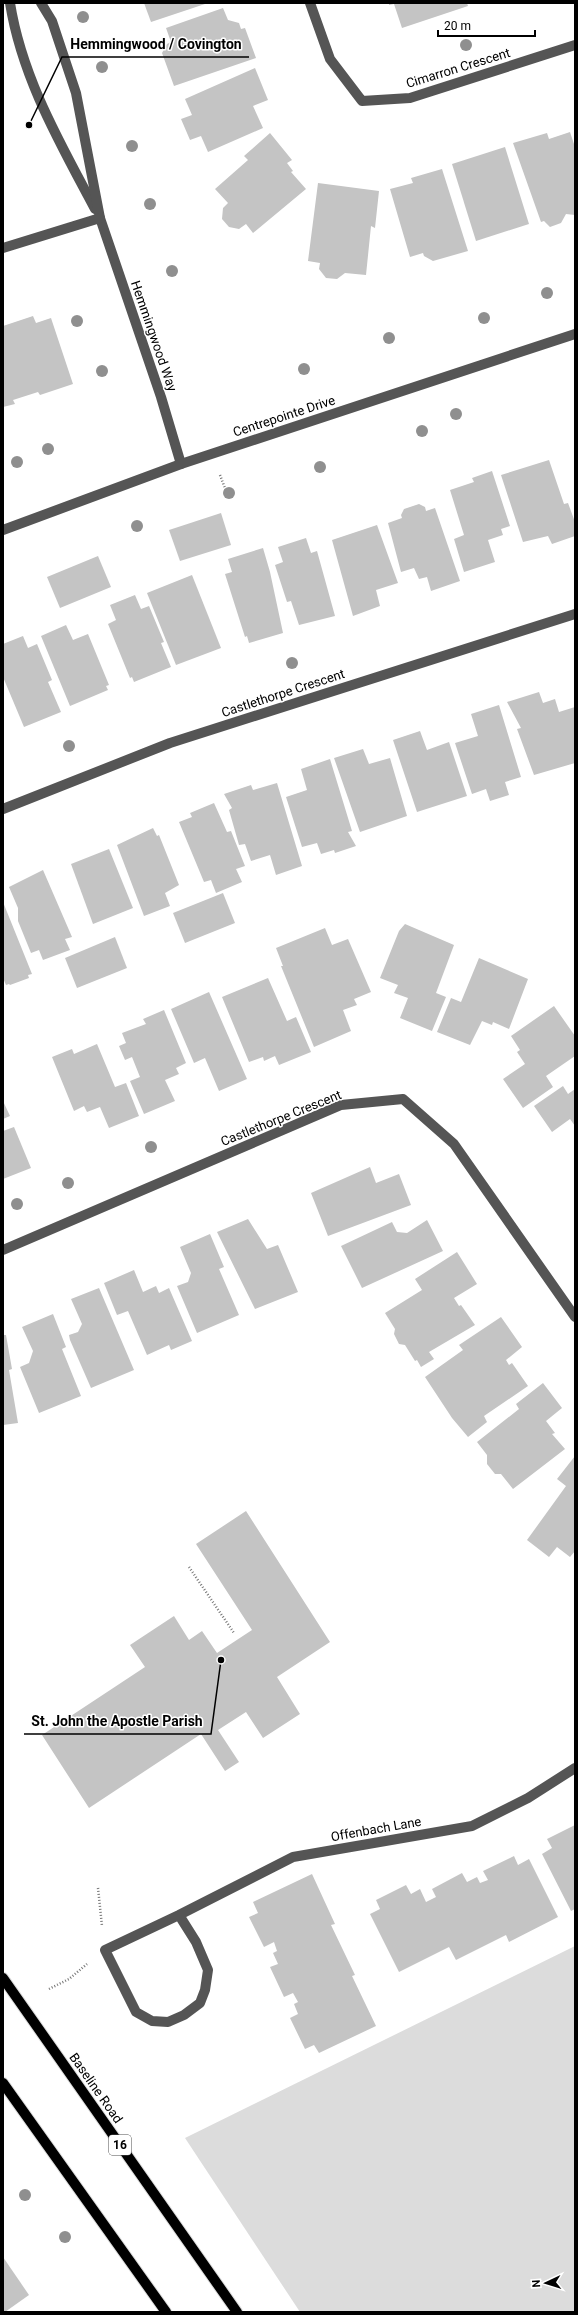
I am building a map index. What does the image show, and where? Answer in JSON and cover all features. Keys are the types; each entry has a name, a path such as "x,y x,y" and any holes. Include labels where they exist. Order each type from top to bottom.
{"main road":[{"name":"Baseline Road","path":"3,1978 238,2312"},
{"path":"3,2083 166,2312"}],"street":[{"name":"Hemmingwood Way","path":"10,3 15,34 41,105 100,218"},
{"name":"Hemmingwood Way","path":"40,3 52,21 76,93 100,218 161,397 181,464"},
{"name":"Cimarron Crescent","path":"310,3 330,59 362,101 410,98 575,45"},
{"path":"3,248 100,218"},
{"name":"Centrepointe Drive","path":"3,530 181,464 575,334"},
{"name":"Castlethorpe Crescent","path":"3,809 170,743 575,614"},
{"name":"Castlethorpe Crescent","path":"3,1250 341,1105 403,1099 454,1144 575,1318"},
{"name":"Offenbach Lane","path":"179,1915 196,1942 208,1970 205,1990 200,2003 184,2014 168,2022 152,2021 136,2012 105,1950 179,1915 293,1857 472,1826 528,1798 575,1768"}],"path":[{"path":"189,1567 234,1633"}],"shaded area":[{"path":"575,1946 575,2312 300,2312 185,2138"}],"building":[{"path":"144,3 208,3 151,22"},
{"path":"389,3 467,3 468,6 402,28 394,4 389,5"},
{"path":"223,8 228,20 239,23 241,29 245,28 256,58 174,86 162,53 167,44 171,42 166,28"},
{"path":"255,68 268,100 253,106 263,128 208,152 201,136 190,140 181,119 192,115 185,99"},
{"path":"570,132 575,147 575,215 566,214 561,223 550,227 544,221 541,222 513,143 547,133 549,139"},
{"path":"270,133 292,160 287,163 293,171 291,172 306,189 253,233 246,224 239,229 229,227 222,219 223,208 228,203 215,189 248,160 244,156"},
{"path":"505,147 529,224 476,241 452,164"},
{"path":"442,169 468,251 433,261 424,256 423,253 410,257 390,189 413,183 411,178"},
{"path":"318,183 379,191 375,228 371,226 366,275 345,273 337,279 326,278 319,269 320,263 308,261"},
{"path":"33,316 36,323 51,318 73,384 40,395 38,392 13,400 15,404 3,407 3,326"},
{"path":"549,460 564,504 568,503 575,522 575,536 552,544 548,536 523,542 501,475"},
{"path":"492,471 510,526 501,529 503,535 488,540 495,562 464,572 454,539 464,535 450,490 474,482 472,478"},
{"path":"419,504 425,507 426,511 435,508 460,581 431,591 427,577 419,579 414,568 401,572 388,523 402,518 401,515 404,509"},
{"path":"221,513 231,545 180,561 169,530"},
{"path":"377,525 398,583 376,590 380,606 353,616 332,540"},
{"path":"306,538 311,553 317,551 335,616 299,625 291,601 287,602 275,565 283,562 278,547"},
{"path":"263,548 270,572 283,633 249,643 247,636 245,637 225,574 232,572 228,559"},
{"path":"98,556 111,587 60,608 47,577"},
{"path":"192,575 221,648 176,665 147,593"},
{"path":"135,595 141,609 149,606 164,642 161,643 171,667 134,682 132,677 130,678 108,624 116,620 110,605"},
{"path":"66,625 73,640 88,634 109,685 106,686 108,690 70,706 41,636"},
{"path":"23,636 28,648 37,644 52,680 48,682 61,712 24,727 3,677 3,644"},
{"path":"539,692 543,703 555,699 559,712 575,707 575,763 534,775 517,729 521,728 507,702"},
{"path":"499,705 521,777 505,782 509,795 490,801 486,789 472,794 455,743 478,736 471,714"},
{"path":"420,731 427,750 449,742 467,796 417,812 393,740"},
{"path":"363,749 369,764 390,758 407,816 360,832 334,758"},
{"path":"330,759 352,831 348,832 356,846 335,853 334,850 321,854 317,843 302,847 286,797 307,790 301,769"},
{"path":"277,783 302,866 276,875 270,855 251,861 245,844 239,845 229,810 232,808 224,794 251,785 253,790"},
{"path":"214,803 227,832 231,831 245,866 236,869 242,882 216,893 211,880 204,882 179,822 192,817 190,813"},
{"path":"153,828 157,836 159,835 179,885 165,893 170,906 144,916 117,845"},
{"path":"109,849 133,908 93,924 71,864"},
{"path":"43,870 72,937 65,939 70,950 43,960 39,950 31,953 18,921 18,908 9,887"},
{"path":"223,893 235,923 185,943 173,913"},
{"path":"3,902 32,974 28,975 29,978 10,985 6,985 3,978"},
{"path":"405,924 454,945 436,993 446,997 432,1031 400,1018 408,998 394,993 398,985 380,978 399,931"},
{"path":"325,928 332,945 348,939 371,992 354,999 357,1005 343,1010 351,1031 314,1047 281,966 283,966 276,948"},
{"path":"115,937 127,968 77,988 65,958"},
{"path":"479,958 528,979 509,1029 493,1022 492,1025 482,1021 470,1045 437,1032 451,998 461,1002"},
{"path":"268,978 287,1021 296,1017 311,1052 279,1065 275,1056 264,1061 263,1057 249,1062 222,997"},
{"path":"209,992 247,1079 219,1091 205,1058 194,1063 171,1009"},
{"path":"554,1006 575,1036 575,1056 546,1076 553,1087 523,1108 503,1079 525,1064 517,1052 520,1050 511,1036"},
{"path":"164,1010 186,1063 176,1068 179,1074 165,1080 175,1101 144,1114 130,1081 140,1077 132,1057 125,1060 119,1046 126,1043 122,1033 146,1024 143,1019"},
{"path":"97,1044 115,1087 126,1083 139,1116 109,1128 100,1107 87,1112 84,1106 74,1111 52,1057 72,1049 74,1054"},
{"path":"563,1086 568,1094 575,1089 575,1126 570,1119 552,1132 534,1106"},
{"path":"3,1101 10,1116 3,1119"},
{"path":"14,1127 31,1168 3,1179 3,1131"},
{"path":"370,1167 376,1183 399,1174 411,1205 328,1236 311,1193"},
{"path":"248,1219 267,1249 278,1245 298,1292 255,1309 217,1232"},
{"path":"427,1220 443,1251 362,1288 341,1246 392,1222 397,1232 407,1233"},
{"path":"210,1234 224,1267 219,1269 239,1315 197,1333 177,1286 188,1282 191,1273 180,1247"},
{"path":"457,1252 477,1284 454,1298 459,1306 461,1305 475,1325 429,1352 434,1359 421,1367 417,1360 415,1361 405,1345 399,1344 394,1334 395,1329 385,1313 422,1290 415,1279"},
{"path":"134,1270 143,1292 156,1286 159,1293 169,1288 192,1341 171,1350 169,1345 147,1355 128,1311 117,1315 104,1283"},
{"path":"99,1288 134,1370 91,1388 70,1340 69,1335 78,1332 82,1324 71,1299"},
{"path":"53,1314 66,1347 62,1349 81,1396 39,1413 20,1367 29,1363 33,1351 22,1327"},
{"path":"501,1317 522,1347 506,1360 509,1365 512,1363 528,1386 484,1416 487,1422 468,1437 452,1418 425,1377 463,1350 459,1345"},
{"path":"3,1335 6,1335 12,1369 9,1370 18,1423 3,1425"},
{"path":"543,1383 562,1408 546,1421 555,1433 552,1434 565,1449 513,1489 501,1474 495,1474 487,1464 487,1455 477,1442 519,1409 516,1404"},
{"path":"575,1456 575,1551 570,1557 557,1547 549,1557 527,1540 566,1486 557,1479"},
{"path":"246,1511 330,1642 277,1677 300,1714 263,1738 246,1712 218,1730 239,1762 225,1771 201,1734 89,1808 42,1735 145,1667 130,1645 174,1616 189,1640 202,1631 217,1653 252,1630 196,1544"},
{"path":"575,1825 575,1909 571,1911 542,1854 552,1848 547,1839"},
{"path":"514,1856 518,1865 529,1859 558,1917 509,1942 506,1935 456,1960 449,1947 399,1972 370,1914 380,1909 376,1900 406,1885 411,1894 420,1889 426,1902 436,1897 432,1889 462,1873 467,1882 477,1877 480,1883 488,1880 483,1871"},
{"path":"312,1874 335,1924 331,1925 355,1975 352,1976 376,2026 319,2053 314,2045 305,2049 290,2018 298,2014 294,2004 298,2002 293,1993 284,1997 270,1967 278,1964 273,1953 277,1951 274,1942 264,1947 249,1917 258,1913 253,1902"},
{"path":"3,2257 29,2295 5,2312 3,2312"}],"place":[{"name":"Hemmingwood / Covington","path":"29,125"},
{"name":"St. John the Apostle Parish","path":"221,1660"}]}
